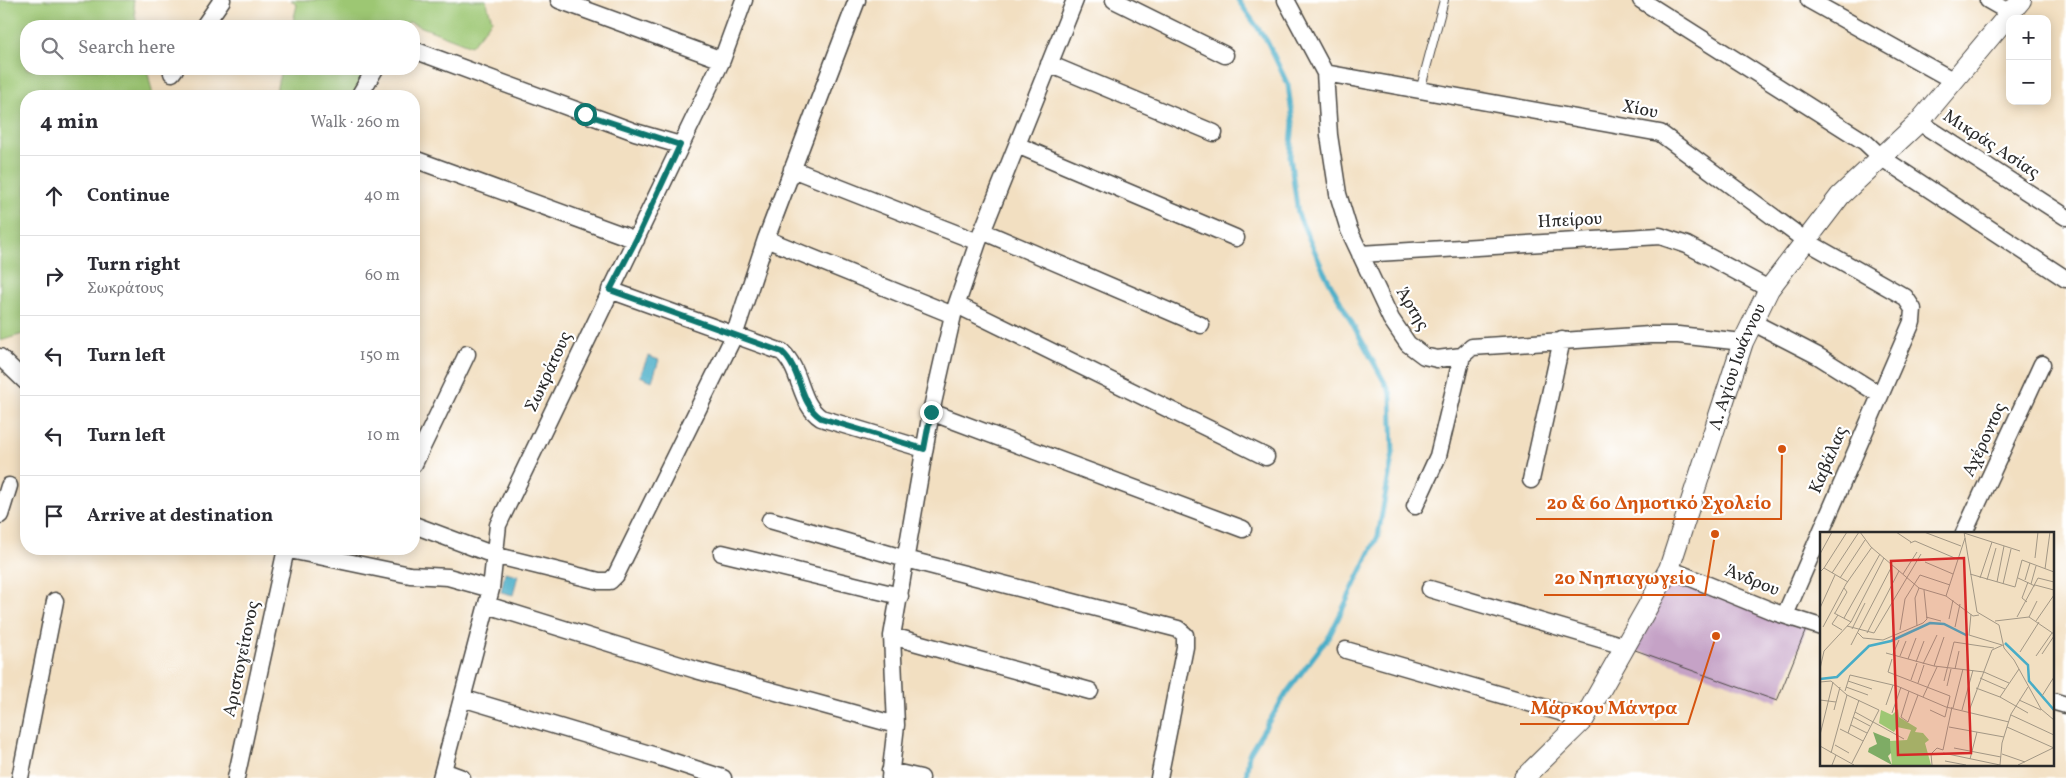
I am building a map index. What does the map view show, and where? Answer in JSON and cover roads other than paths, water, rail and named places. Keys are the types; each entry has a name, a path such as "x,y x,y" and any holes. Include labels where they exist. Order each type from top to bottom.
{"street":[{"path":"208,20 222,0"},
{"path":"559,0 722,60"},
{"name":"Σωκράτους","path":"442,775 491,589 498,525 722,60 744,0"},
{"path":"420,527 494,555 599,581 610,581 616,575 734,336 766,239 858,0"},
{"path":"921,778 890,774 896,725 892,636 931,412 955,310 980,237 1075,0"},
{"path":"1114,0 1225,55"},
{"name":"Άρτης","path":"1286,0 1325,72 1329,135 1338,194 1349,230 1391,320 1408,344 1424,356 1437,359 1462,356 1472,347 1562,340 1678,335 1743,342"},
{"path":"1641,0 1857,137 1882,158 2066,279"},
{"path":"1808,0 1954,81"},
{"path":"1988,0 2015,6"},
{"name":"Λ. Αγίου Ιωάννου","path":"1524,778 1584,719 1669,570 1743,342 1769,289 1840,196 1919,122 2015,6"},
{"path":"420,52 635,132 680,145"},
{"path":"1049,64 1214,133"},
{"name":"Χίου","path":"1325,72 1420,91 1660,133 1806,240 1905,298 1913,309 1912,322"},
{"path":"363,90 372,75"},
{"name":"Μικράς Ασίας","path":"1919,122 2066,217"},
{"path":"1017,145 1236,238"},
{"path":"420,161 636,240"},
{"path":"792,169 980,237 1200,325"},
{"name":"Ηπείρου","path":"1360,254 1660,236 1687,245 1769,289"},
{"path":"766,239 955,310 1266,456"},
{"path":"610,290 782,352 791,359 812,412 821,418 924,449"},
{"path":"1752,322 1818,356 1880,395"},
{"name":"Καβάλας","path":"1821,532 1912,322"},
{"path":"1531,480 1562,340"},
{"path":"420,452 467,354"},
{"path":"1415,506 1438,456 1462,356"},
{"path":"4,360 20,376"},
{"name":"Αχέροντος","path":"1964,532 2042,364"},
{"path":"931,412 1243,529"},
{"path":"0,515 9,486"},
{"path":"770,520 906,558 1178,629 1185,635 1185,647 1159,778"},
{"name":"Καβάλας","path":"1785,615 1820,534"},
{"path":"722,552 900,596"},
{"name":"Αριστογείτονος","path":"236,778 285,555"},
{"path":"315,555 410,575 448,577 491,589"},
{"name":"Άνδρου","path":"1669,570 1820,627"},
{"path":"1430,589 1624,646"},
{"path":"20,778 55,601"},
{"path":"487,605 696,670 896,725"},
{"path":"892,636 1090,691"},
{"path":"1346,650 1584,719"},
{"path":"462,698 656,756 722,778"},
{"path":"442,775 462,778"}],"lane":[{"path":"1420,91 1444,0"}],"water":[{"path":"648,356 659,360 652,381 640,376"},
{"path":"505,572 518,575 513,595 501,592"}],"waterway":[{"path":"1238,0 1267,41 1288,85 1293,122 1290,156 1298,214 1324,272 1391,394 1393,453 1378,536 1330,635 1287,692 1249,754 1246,778"}],"place":[{"name":"2ο & 6ο Δημοτικό Σχολείο","path":"1782,449"},
{"name":"2ο Νηπιαγωγείο","path":"1715,534"},
{"name":"Μάρκου Μάντρα","path":"1716,636"}]}
